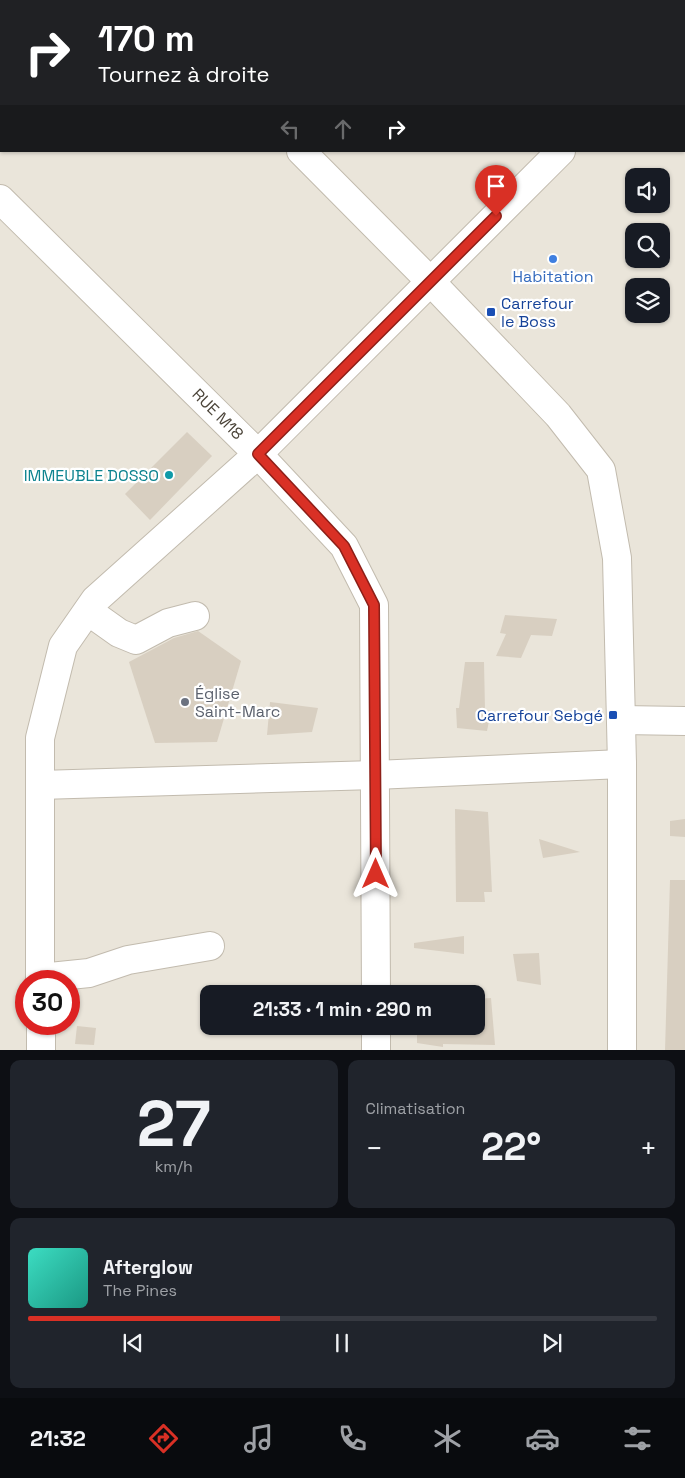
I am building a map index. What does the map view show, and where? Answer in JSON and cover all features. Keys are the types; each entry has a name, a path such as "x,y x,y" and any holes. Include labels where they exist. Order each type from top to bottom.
{"street":[{"path":"302,152 431,282 558,415 601,470 617,558 622,764 622,1050"},
{"path":"40,970 40,738 63,646 95,600 258,454 561,152"},
{"name":"RUE M18","path":"0,199 258,454 344,546 374,605 376,985"},
{"path":"88,611 119,634 136,640 168,623 195,616"},
{"path":"621,720 685,721"},
{"path":"40,785 375,775 622,764"},
{"path":"80,974 107,968 128,960 210,946"},
{"path":"41,1035 41,1050"},
{"path":"376,1035 376,1050"}],"shaded area":[{"path":"0,152 685,152 685,1050 0,1050"}],"building":[{"name":"IMMEUBLE DOSSO","path":"187,432 212,456 150,520 125,494"},
{"path":"505,615 557,619 552,636 531,635 521,658 496,656 506,634 500,633"},
{"name":"Église Saint-Marc","path":"198,631 241,661 217,742 155,743 129,662 174,638"},
{"path":"465,662 484,662 485,710 491,711 487,731 457,728 456,708 459,708"},
{"path":"270,702 318,708 312,732 267,735"},
{"path":"455,809 488,812 492,892 484,892 485,902 456,902"},
{"path":"685,819 685,837 670,836 670,821"},
{"path":"539,839 580,852 543,858"},
{"path":"670,880 685,880 685,1050 665,1050"},
{"path":"464,936 464,954 414,948 414,943"},
{"path":"539,953 541,985 517,981 513,954"},
{"path":"485,998 491,998 495,1045 443,1044 443,1047 417,1043 417,1035 485,1035"},
{"path":"80,1026 96,1028 94,1045 75,1044 76,1035 80,1035"}],"place":[{"name":"Habitation","path":"553,259"},
{"name":"Carrefour le Boss","path":"491,312"},
{"name":"IMMEUBLE DOSSO","path":"169,475"},
{"name":"Église Saint-Marc","path":"185,702"},
{"name":"Carrefour Sebgé","path":"613,715"}],"route":[{"path":"376,874 374,605 344,546 258,454 496,216"}]}
